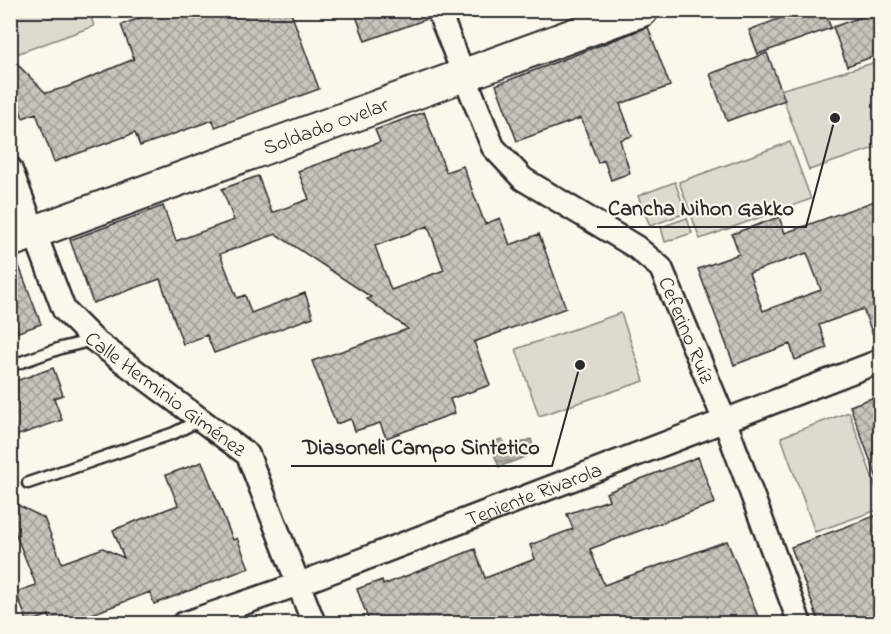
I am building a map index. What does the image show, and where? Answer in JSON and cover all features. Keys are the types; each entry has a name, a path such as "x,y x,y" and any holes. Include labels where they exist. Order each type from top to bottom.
{"main road":[{"name":"Soldado Ovelar","path":"22,237 464,78 642,10"}],"street":[{"name":"Ceferino Ruíz","path":"438,10 493,147 523,179 636,247 661,268 724,418 800,624"},
{"name":"Calle Herminio Giménez","path":"10,168 22,237 64,309 94,340 248,455 314,624"},
{"name":"Teniente Rivarola","path":"183,624 299,584 724,418 880,361"}],"lane":[{"path":"10,366 61,348 94,340"},
{"path":"28,483 174,433 200,420"}],"shaded area":[{"path":"11,10 89,11 94,26 11,56"},
{"path":"880,61 880,146 809,170 780,90"},
{"path":"790,142 811,199 700,239 679,182"},
{"path":"675,182 686,213 650,226 638,196"},
{"path":"687,218 692,233 665,242 661,227"},
{"path":"621,313 644,381 539,416 516,349"},
{"path":"849,412 880,499 880,509 815,532 781,437"},
{"path":"502,439 508,448 531,439 535,453 499,467 490,443"}],"building":[{"path":"139,10 290,10 319,89 215,127 213,120 140,146 135,133 54,162 36,113 23,118 10,85 10,57 46,93 67,87 134,59 121,25 142,17"},
{"path":"354,10 425,10 427,19 365,41"},
{"path":"803,10 824,10 831,28 758,54 749,30"},
{"path":"880,10 880,54 847,66 833,27"},
{"path":"648,27 670,86 620,104 632,136 620,140 630,173 611,180 604,160 598,163 581,118 517,141 496,85"},
{"path":"767,53 785,100 727,121 710,74"},
{"path":"424,112 446,172 463,166 485,224 500,218 510,245 539,234 566,308 474,342 490,385 450,399 455,413 386,438 380,423 355,431 351,419 336,424 312,361 408,329 367,299 371,297 276,234 220,254 237,298 245,295 251,313 305,293 313,317 214,353 207,335 183,344 160,279 93,303 70,240 163,206 176,241 234,220 222,189 258,176 272,213 309,199 298,171 380,142 375,130","holes":["428,226 444,270 391,290 375,246"]},
{"path":"880,199 880,348 878,348 863,309 819,325 827,348 795,360 790,344 734,365 698,269 739,254 732,234 779,217 785,233","holes":["807,253 821,290 763,311 749,273"]},
{"path":"10,258 16,258 41,324 10,335"},
{"path":"53,368 63,395 54,398 62,420 10,438 10,383"},
{"path":"880,395 880,481 878,481 850,406"},
{"path":"698,457 715,503 590,549 604,585 727,541 761,624 370,624 357,589 382,580 383,585 475,549 485,578 535,559 530,545 573,529 567,514 609,500 606,493"},
{"path":"202,462 233,540 237,538 249,568 154,604 150,592 66,624 52,624 49,615 28,623 16,592 36,585 10,520 10,501 44,518 62,563 103,548 124,558 113,530 178,505 166,475"},
{"path":"880,514 880,624 820,624 791,547"}],"place":[{"name":"Cancha Nihon Gakko","path":"835,118"},
{"name":"Diasoneli Campo Sintetico","path":"580,365"}]}
